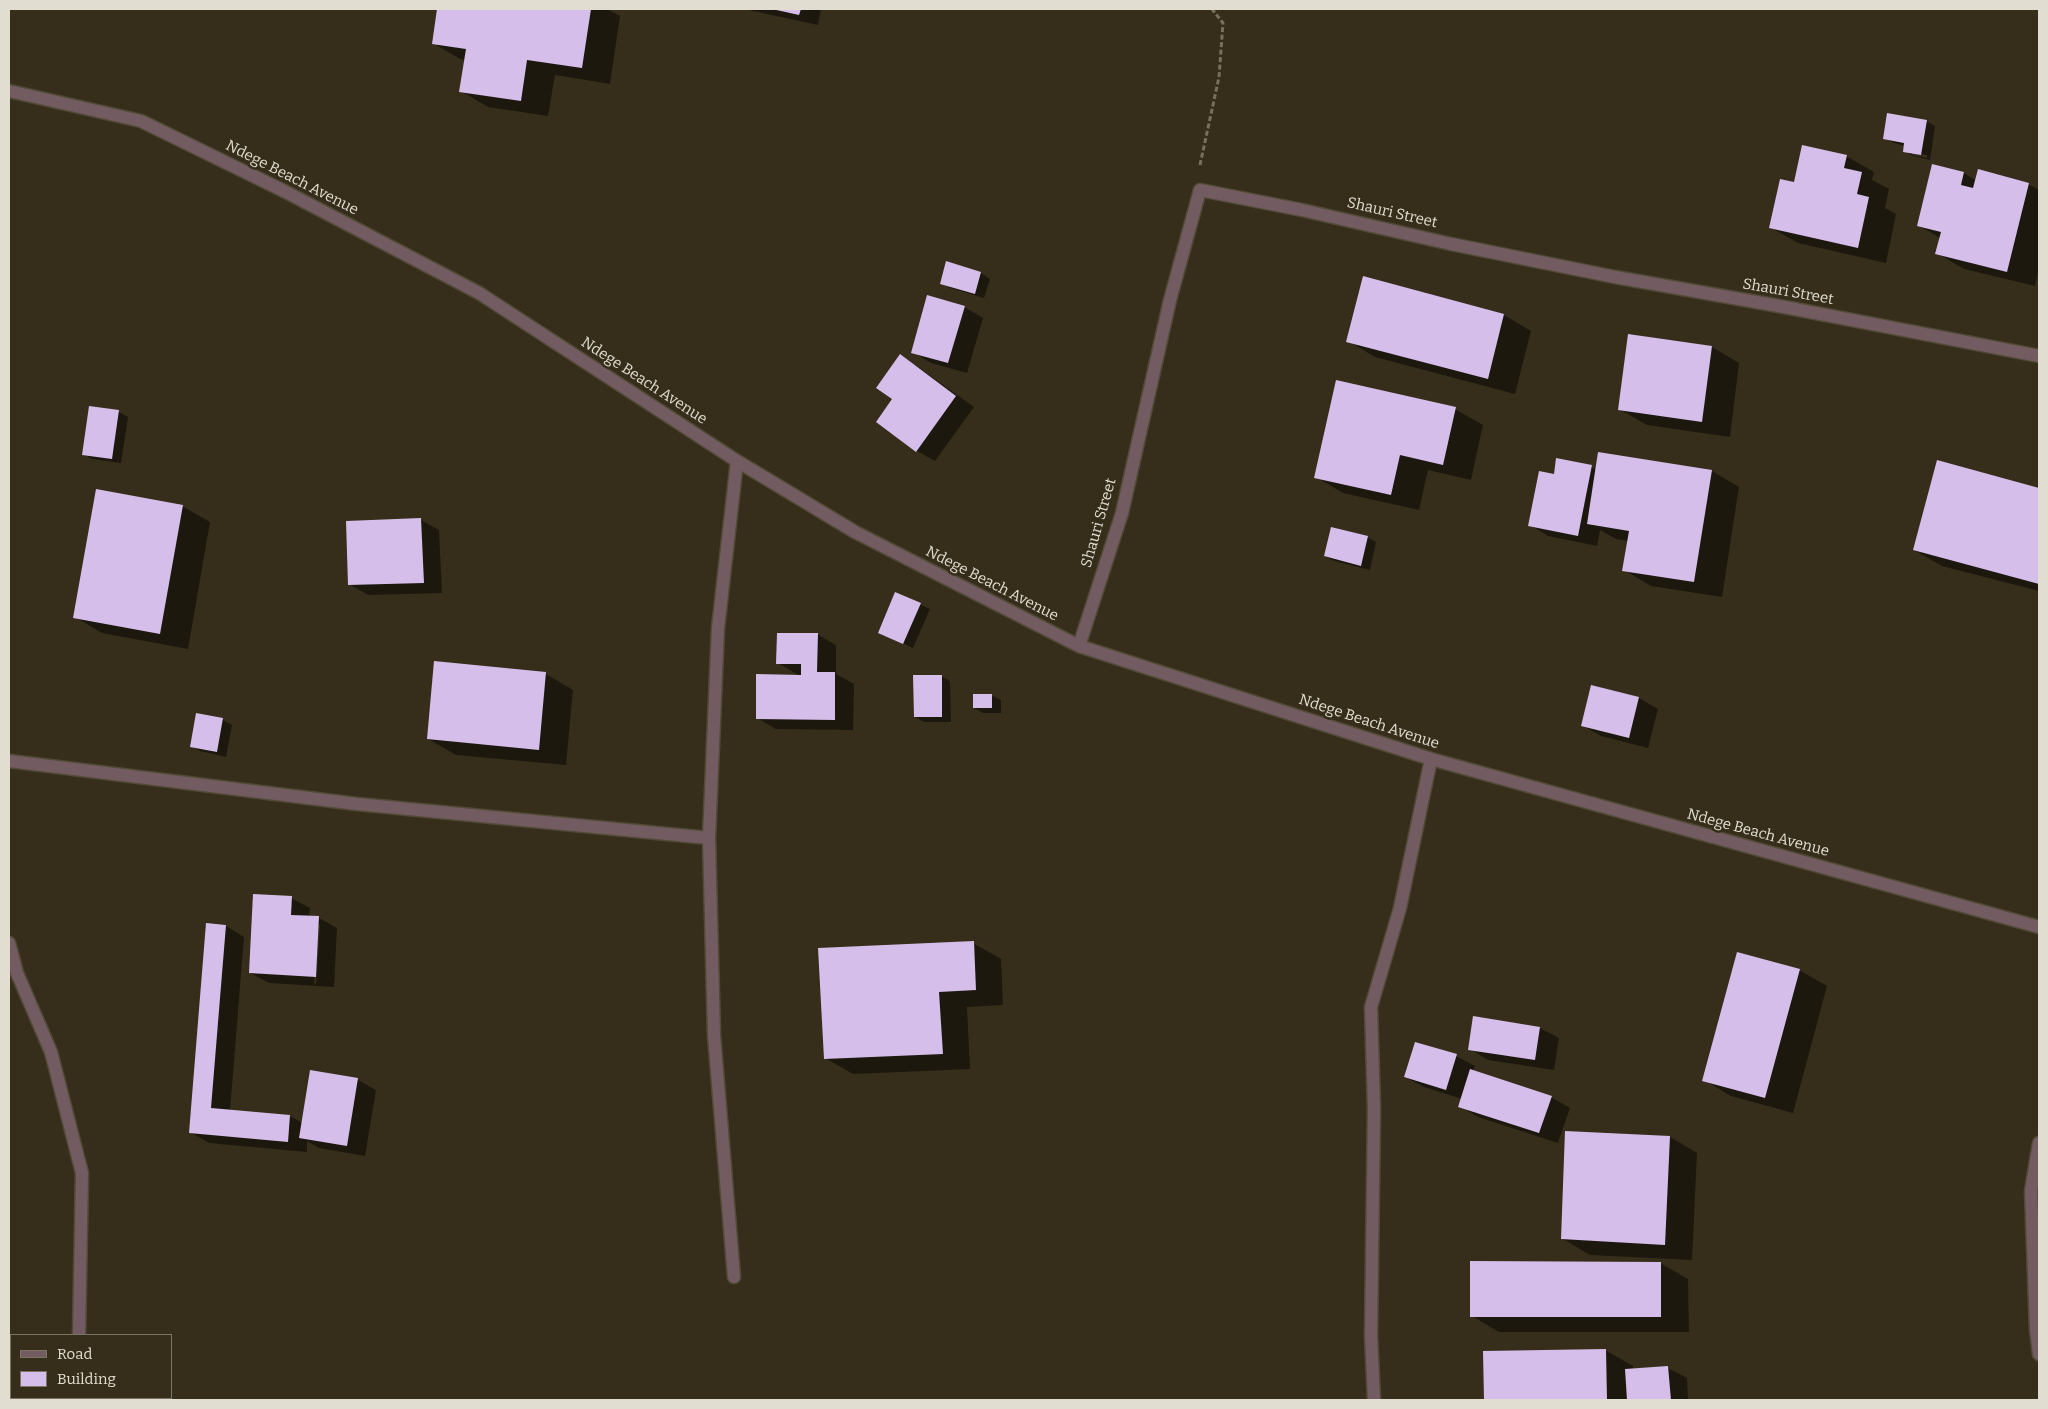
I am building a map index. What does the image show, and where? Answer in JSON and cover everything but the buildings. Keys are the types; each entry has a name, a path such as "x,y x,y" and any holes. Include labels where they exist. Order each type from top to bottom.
{"street":[{"name":"Ndege Beach Avenue","path":"9,91 142,120 284,191 478,293 736,461 855,532 1079,646 1431,759 2039,927"},
{"name":"Shauri Street","path":"1079,646 1122,513 1170,300 1200,190 1605,275 2039,356"},
{"path":"734,1277 714,1035 709,838 718,628 736,461"},
{"path":"1374,1400 1371,1335 1374,1108 1371,1007 1400,908 1431,759"},
{"path":"9,761 357,804 709,838"},
{"path":"9,943 17,973 51,1052 82,1173 79,1334"},
{"path":"2039,1143 2030,1191 2036,1329 2039,1354"}],"path":[{"path":"1200,190 1200,165 1220,68 1223,23 1212,9"}]}
